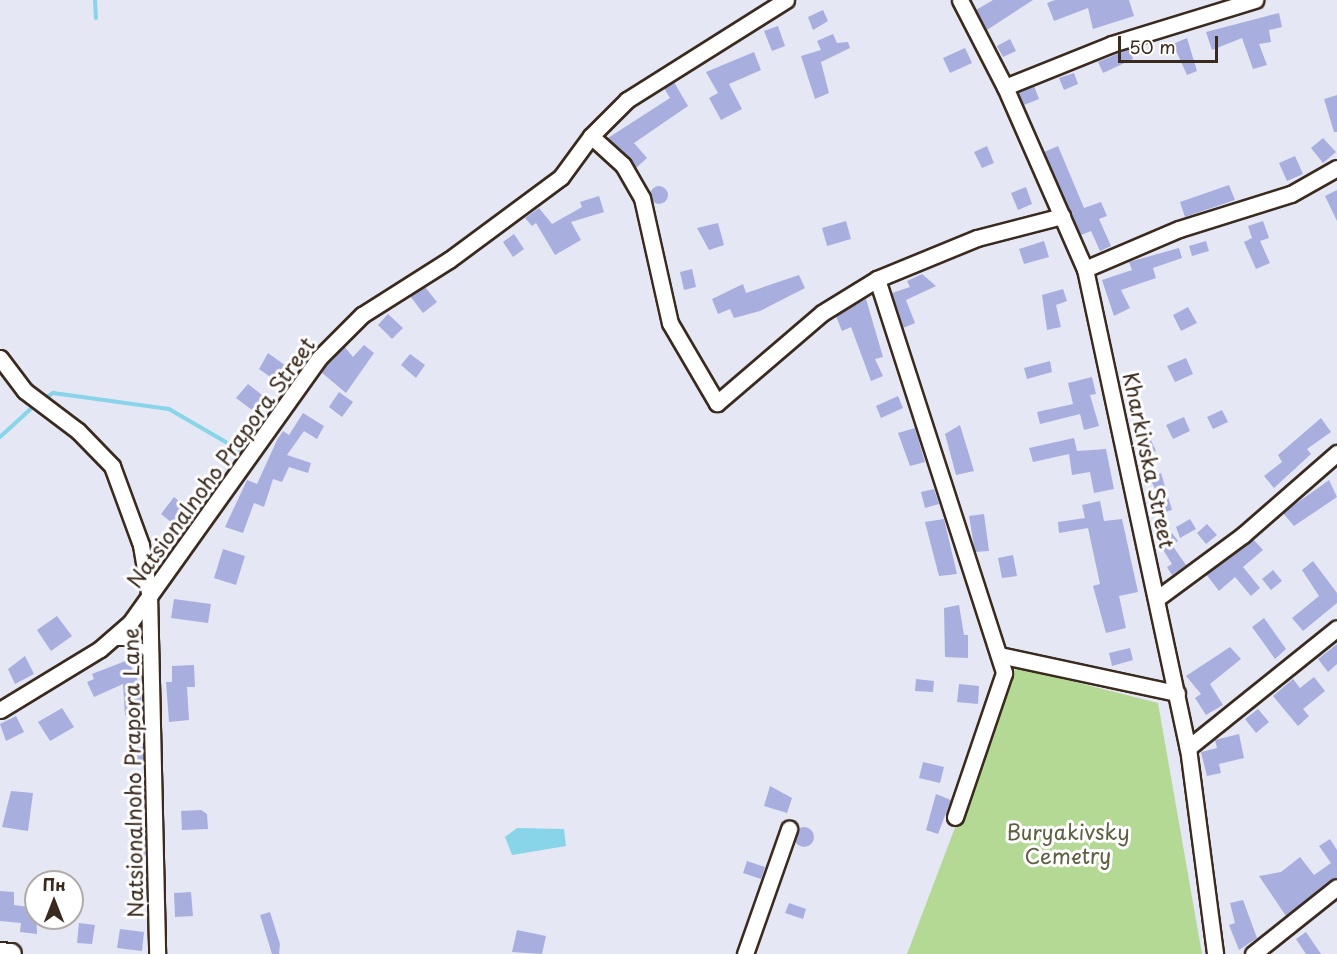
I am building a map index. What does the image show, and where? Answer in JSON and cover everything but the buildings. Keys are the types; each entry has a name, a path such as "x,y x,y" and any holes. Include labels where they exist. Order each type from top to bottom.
{"street":[{"name":"Natsionalnoho Prapora Street","path":"0,710 100,649 130,623 149,593 319,358 362,315 449,260 561,177 591,136 627,100 786,0"},
{"name":"Kharkivska Street","path":"960,0 1005,87 1085,269 1159,597 1188,748 1215,954"},
{"path":"1005,87 1112,44 1255,0"},
{"path":"591,136 622,165 642,198 670,323 717,403 822,313 877,279 977,238 1062,216"},
{"path":"1085,269 1179,229 1291,194 1337,168"},
{"path":"877,279 1004,673 955,817"},
{"name":"Natsionalnoho Prapora Lane","path":"0,358 25,391 78,431 112,466 141,545 149,593 157,954"},
{"path":"1159,597 1243,535 1337,453"},
{"path":"1188,748 1337,628"},
{"path":"999,655 1177,693"},
{"path":"745,954 789,829"},
{"path":"1253,954 1337,887"},
{"path":"0,953 11,954"}],"lane":[{"path":"100,649 122,640 151,654"}],"green space":[{"name":"Buryakivsky Cemetry","path":"1016,667 1158,703 1202,954 907,954"}],"water":[{"path":"517,828 564,829 566,846 512,855 505,837"}],"waterway":[{"path":"95,0 96,18"},
{"path":"44,399 53,393 169,409 243,452 249,444"},
{"path":"0,437 35,405"}]}
